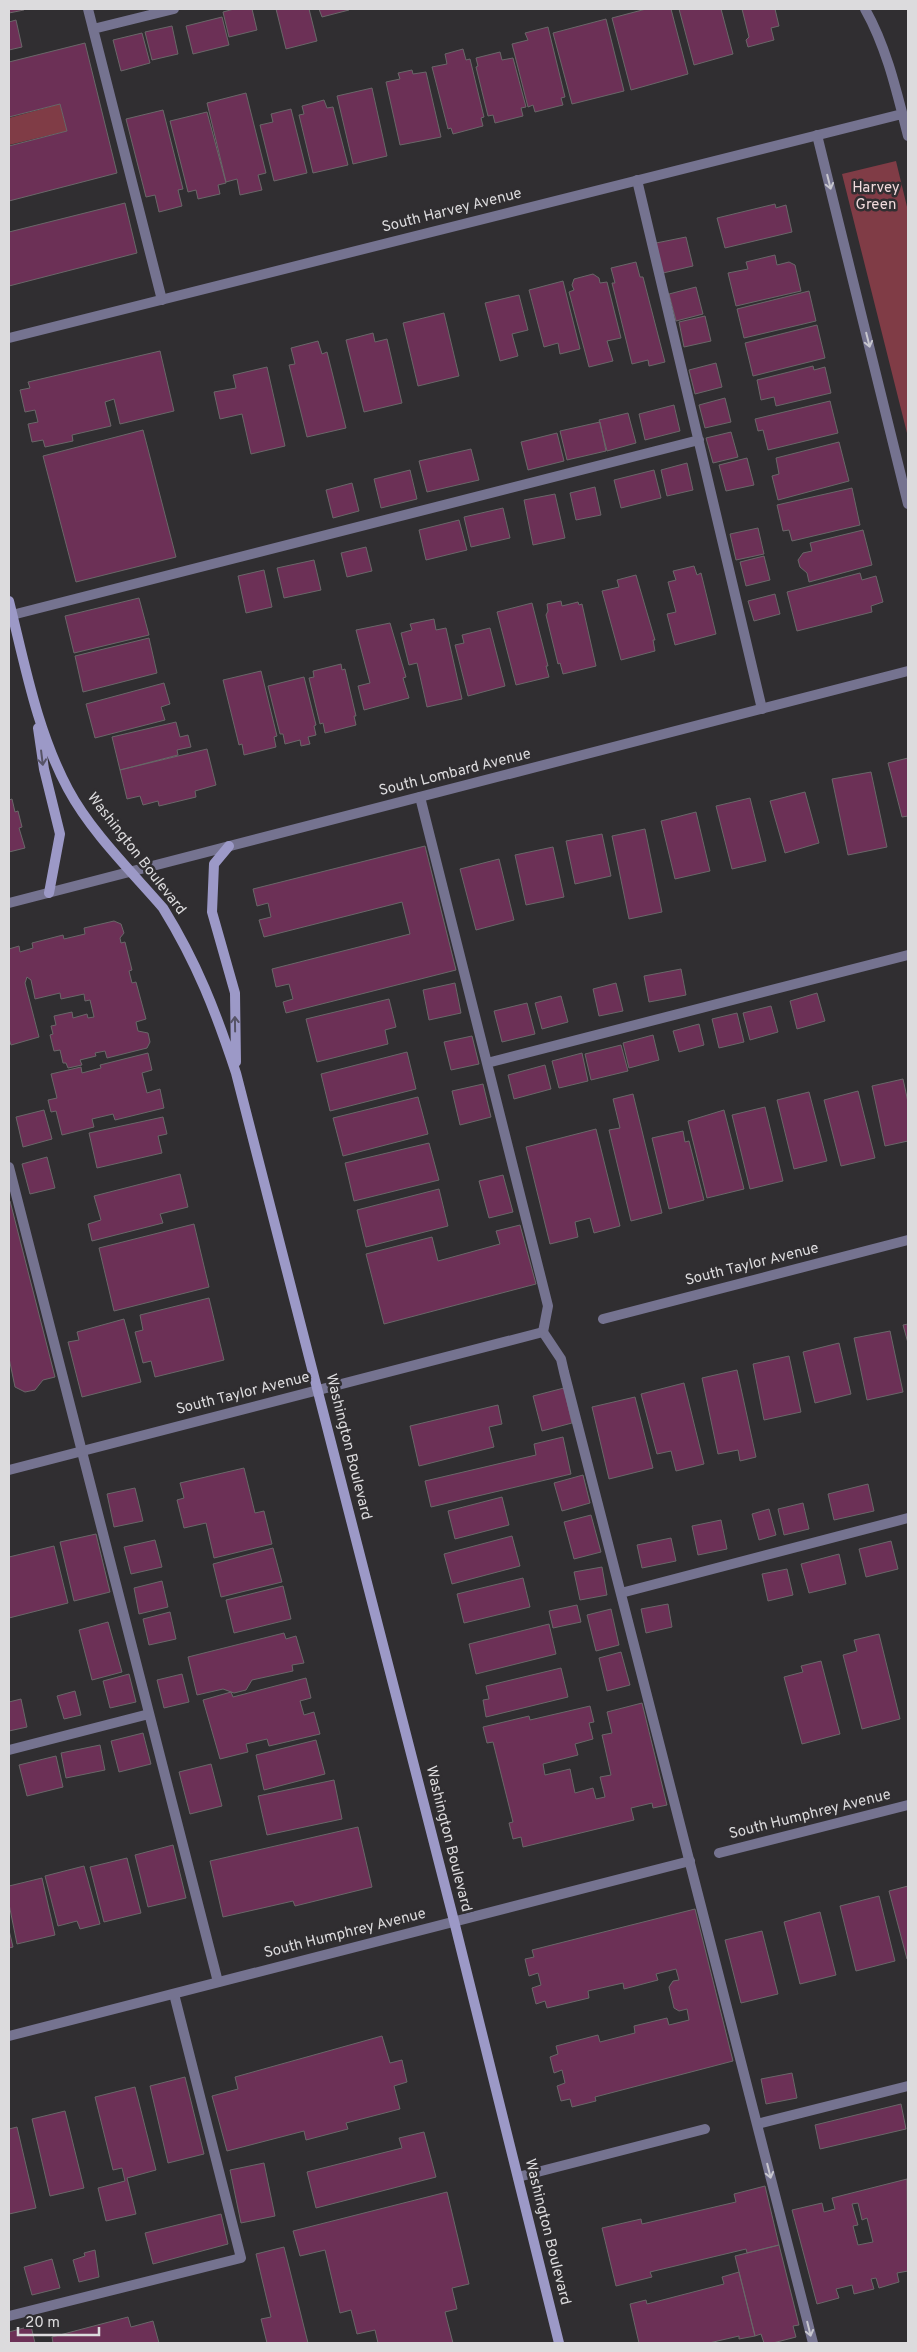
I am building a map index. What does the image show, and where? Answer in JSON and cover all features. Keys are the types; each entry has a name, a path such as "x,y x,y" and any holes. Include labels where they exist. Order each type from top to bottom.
{"street":[{"path":"88,9 162,300"},
{"path":"93,29 174,9"},
{"path":"865,9 886,56 908,136"},
{"name":"South Harvey Avenue","path":"9,338 902,114"},
{"path":"817,135 908,504"},
{"path":"637,180 762,709"},
{"path":"12,615 699,440"},
{"name":"Washington Boulevard","path":"9,601 36,709 68,790 91,825 163,908 193,958 215,1011 236,1073 454,1921 559,2343"},
{"name":"South Lombard Avenue","path":"9,903 908,671"},
{"path":"36,709 44,769 60,834 49,893"},
{"path":"420,797 548,1306 544,1332 561,1359 813,2343"},
{"path":"229,846 214,864 212,912 235,993 236,1073"},
{"path":"487,1063 908,955"},
{"path":"9,1167 10,1181 82,1451 218,1982"},
{"name":"South Taylor Avenue","path":"603,1319 908,1240"},
{"name":"South Taylor Avenue","path":"9,1470 544,1332"},
{"path":"621,1593 908,1518"},
{"path":"9,1750 149,1714"},
{"name":"South Humphrey Avenue","path":"719,1853 908,1805"},
{"name":"South Humphrey Avenue","path":"9,2036 690,1861"},
{"path":"9,2316 241,2258 174,1994"},
{"path":"757,2124 908,2086"},
{"path":"518,2177 705,2129"}],"green space":[{"path":"60,104 67,131 9,145 9,118"},
{"name":"Harvey Green","path":"896,161 908,211 908,437 842,174"}],"building":[{"path":"9,9 24,9 24,10 9,13"},
{"path":"234,9 252,9 257,30 229,37 223,12"},
{"path":"276,9 309,9 317,41 286,49"},
{"path":"319,9 349,9 349,10 322,17"},
{"path":"646,9 671,9 688,74 631,90 612,18"},
{"path":"679,9 721,9 733,54 694,65"},
{"path":"742,9 775,9 779,26 771,28 774,40 748,47 746,40 749,37"},
{"path":"222,17 229,45 193,54 186,26"},
{"path":"606,19 624,91 572,104 553,33"},
{"path":"16,20 22,47 9,50 9,22"},
{"path":"172,26 178,54 152,60 145,32"},
{"path":"548,27 565,97 561,98 563,105 535,112 533,105 528,107 512,44 528,40 525,33"},
{"path":"142,33 150,63 121,71 113,40"},
{"path":"85,43 117,173 9,201 9,146 67,131 60,104 9,117 9,62"},
{"path":"463,49 466,60 470,59 484,117 481,118 483,126 453,134 451,128 448,129 432,67 447,64 445,54"},
{"path":"500,52 502,60 513,58 526,107 521,108 523,116 495,123 493,115 488,116 476,67 478,66 476,58"},
{"path":"412,70 413,74 426,72 441,137 400,145 386,82 400,79 398,73"},
{"path":"372,88 387,156 353,164 337,96"},
{"path":"246,93 266,173 258,175 262,190 240,195 237,179 226,182 207,103"},
{"path":"324,100 327,108 333,107 348,165 313,173 299,115 304,114 302,106"},
{"path":"291,109 307,173 274,181 260,125 273,122 271,114"},
{"path":"163,110 183,189 178,190 182,206 159,212 155,195 146,197 126,119"},
{"path":"207,112 226,183 218,185 220,194 198,199 196,190 188,192 170,121"},
{"path":"125,203 137,253 9,286 9,232"},
{"path":"775,204 776,208 786,205 792,232 725,248 717,218"},
{"path":"686,237 693,266 663,273 656,243"},
{"path":"775,255 777,265 789,262 795,265 801,291 736,306 728,273 748,269 746,262"},
{"path":"636,262 640,277 643,277 665,362 649,366 648,360 632,364 612,283 615,283 611,268"},
{"path":"593,274 599,278 600,283 607,282 621,338 607,341 613,361 589,367 569,292 574,290 572,285 574,279"},
{"path":"563,281 580,349 560,354 558,343 544,347 529,290"},
{"path":"696,287 703,314 676,321 669,294"},
{"path":"809,291 816,321 744,338 737,309"},
{"path":"519,295 528,330 512,334 518,356 500,361 485,303"},
{"path":"444,313 459,376 418,386 403,323"},
{"path":"705,316 711,341 684,347 679,322"},
{"path":"817,325 825,358 753,376 745,343"},
{"path":"373,333 375,342 387,339 402,403 364,412 346,340"},
{"path":"318,341 322,354 327,352 346,428 307,437 289,365 295,364 291,348"},
{"path":"160,351 174,411 120,424 114,399 105,402 111,426 72,435 73,441 45,447 43,440 32,442 28,424 38,422 35,410 25,412 20,390 30,388 28,382"},
{"path":"716,363 722,387 695,394 689,370"},
{"path":"813,366 814,370 825,367 831,393 776,406 774,397 761,400 757,380"},
{"path":"267,367 285,446 251,454 242,414 220,419 214,392 236,388 233,375"},
{"path":"725,398 731,422 705,428 699,405"},
{"path":"830,401 838,433 768,450 763,430 758,431 755,419"},
{"path":"674,405 680,431 645,440 639,414"},
{"path":"628,413 636,443 607,451 599,420"},
{"path":"600,422 606,451 567,460 560,431"},
{"path":"143,430 176,557 76,582 43,456"},
{"path":"731,432 738,457 713,463 706,438"},
{"path":"557,433 564,461 528,470 521,442"},
{"path":"839,442 849,481 778,500 772,476 779,474 776,458"},
{"path":"471,449 479,480 427,492 419,461"},
{"path":"747,458 754,485 726,491 719,465"},
{"path":"687,463 693,490 667,496 661,470"},
{"path":"410,470 417,499 381,508 374,479"},
{"path":"654,470 661,498 621,508 614,480"},
{"path":"352,483 359,511 333,518 326,490"},
{"path":"595,487 601,515 576,520 570,493"},
{"path":"852,488 860,525 792,541 789,530 783,531 777,505"},
{"path":"555,494 565,538 533,545 524,500"},
{"path":"503,508 510,538 471,547 464,517"},
{"path":"459,520 467,550 426,560 419,530"},
{"path":"758,528 764,554 736,560 730,534"},
{"path":"863,530 872,565 809,582 807,573 800,567 798,560 803,553 812,551 810,543"},
{"path":"366,547 372,571 347,577 341,553"},
{"path":"764,556 770,580 746,586 740,562"},
{"path":"314,560 321,590 284,598 277,568"},
{"path":"694,566 697,575 701,573 716,634 675,645 667,614 676,612 668,582 676,580 673,571"},
{"path":"264,570 272,607 246,613 238,576"},
{"path":"860,573 862,580 876,576 883,602 871,606 872,612 797,631 787,592"},
{"path":"636,575 655,640 653,640 655,651 621,660 602,591 619,587 617,580"},
{"path":"775,594 780,614 754,621 748,601"},
{"path":"139,598 149,635 74,653 65,616"},
{"path":"561,601 562,606 578,602 579,605 582,604 596,666 563,674 560,663 558,664 546,615 548,611 547,604"},
{"path":"532,603 549,677 516,685 497,612"},
{"path":"434,619 436,630 446,628 462,699 427,707 417,663 409,665 401,633 412,630 410,624"},
{"path":"390,623 406,677 403,678 409,698 364,710 358,686 370,683 356,630"},
{"path":"490,628 505,686 468,696 455,645 464,643 462,635"},
{"path":"149,638 157,673 83,692 75,656"},
{"path":"341,664 342,670 345,669 356,716 354,716 356,725 325,733 323,723 320,724 309,678 314,677 313,671"},
{"path":"261,671 277,736 274,737 276,747 244,755 242,744 239,745 223,680"},
{"path":"304,677 316,725 314,726 316,735 308,737 310,744 301,746 300,740 285,744 283,734 280,734 268,686"},
{"path":"164,683 170,704 161,707 165,720 95,738 86,704"},
{"path":"176,722 180,737 188,735 191,747 177,750 178,755 120,770 112,737"},
{"path":"207,749 216,785 195,791 196,797 159,806 158,801 143,805 140,796 127,799 120,770"},
{"path":"908,758 908,816 902,817 888,763"},
{"path":"871,772 887,847 848,855 832,779"},
{"path":"805,792 819,843 785,853 770,801"},
{"path":"750,798 766,861 732,869 716,806"},
{"path":"12,799 15,812 18,811 22,827 19,828 25,848 9,852 9,800"},
{"path":"696,812 710,871 675,879 661,821"},
{"path":"645,829 662,912 629,919 612,836"},
{"path":"602,834 611,876 575,884 566,841"},
{"path":"425,846 456,970 286,1013 283,1002 293,999 289,984 276,987 272,969 410,934 402,902 264,937 259,920 271,917 268,903 257,906 253,889"},
{"path":"553,847 564,897 526,905 515,855"},
{"path":"499,859 514,920 476,930 460,869"},
{"path":"114,921 121,924 124,933 120,938 121,943 125,942 132,970 129,971 132,983 136,982 146,1019 136,1022 138,1031 148,1033 150,1042 147,1048 107,1058 105,1051 95,1053 96,1056 80,1060 82,1065 68,1068 66,1063 63,1063 60,1050 54,1051 50,1035 53,1034 51,1026 56,1025 54,1016 72,1012 73,1018 87,1014 88,1018 94,1017 90,1000 85,1001 84,994 61,999 60,993 35,999 31,980 27,977 25,983 39,1037 11,1045 9,1039 9,949 19,946 20,952 33,948 32,943 63,935 64,939 85,934 84,928"},
{"path":"681,969 686,995 649,1002 644,976"},
{"path":"455,983 461,1013 429,1020 423,990"},
{"path":"616,983 623,1011 599,1016 593,989"},
{"path":"817,993 825,1021 797,1029 790,1001"},
{"path":"561,996 568,1022 542,1029 535,1003"},
{"path":"389,999 396,1027 385,1030 388,1044 317,1062 306,1019"},
{"path":"527,1003 535,1034 502,1042 494,1011"},
{"path":"771,1006 778,1032 750,1040 743,1013"},
{"path":"737,1013 744,1042 719,1048 712,1019"},
{"path":"699,1024 704,1045 679,1052 673,1031"},
{"path":"653,1035 659,1060 629,1068 623,1043"},
{"path":"472,1036 479,1064 451,1070 444,1042"},
{"path":"621,1045 628,1071 591,1080 585,1054"},
{"path":"407,1052 416,1089 330,1111 321,1074"},
{"path":"148,1053 152,1070 142,1073 147,1093 160,1089 164,1108 115,1120 113,1114 92,1119 94,1127 62,1135 56,1111 51,1112 48,1100 57,1098 51,1074 81,1067 82,1073 101,1068 100,1065"},
{"path":"582,1053 588,1081 559,1088 552,1061"},
{"path":"545,1065 551,1089 514,1099 508,1075"},
{"path":"903,1079 908,1102 908,1141 885,1146 872,1086"},
{"path":"483,1084 491,1117 460,1125 452,1091"},
{"path":"858,1091 875,1158 841,1166 824,1100"},
{"path":"809,1092 827,1161 794,1169 777,1100"},
{"path":"633,1094 662,1213 631,1221 609,1130 620,1128 613,1099"},
{"path":"418,1097 428,1134 343,1156 333,1118"},
{"path":"765,1107 783,1181 750,1189 732,1115"},
{"path":"44,1110 52,1139 23,1147 16,1117"},
{"path":"724,1110 744,1189 707,1198 688,1121"},
{"path":"163,1117 167,1134 158,1136 162,1153 97,1168 89,1133"},
{"path":"596,1129 620,1226 594,1233 590,1218 575,1222 578,1237 550,1244 526,1147"},
{"path":"683,1131 685,1142 689,1141 704,1200 669,1209 652,1138"},
{"path":"429,1143 439,1180 354,1201 345,1163"},
{"path":"47,1157 55,1188 30,1194 22,1164"},
{"path":"180,1174 188,1207 160,1214 163,1223 92,1241 88,1224 101,1220 94,1196"},
{"path":"503,1175 513,1212 489,1218 479,1181"},
{"path":"439,1189 448,1226 366,1247 357,1210"},
{"path":"9,1201 55,1377 43,1380 35,1390 25,1392 15,1387 9,1358"},
{"path":"194,1224 209,1287 114,1311 99,1248"},
{"path":"520,1225 536,1284 384,1324 366,1254 432,1237 438,1261 500,1244 496,1231"},
{"path":"209,1298 224,1360 155,1377 151,1361 143,1363 135,1332 143,1330 140,1315"},
{"path":"124,1319 141,1382 82,1397 68,1342 79,1340 77,1332"},
{"path":"908,1324 908,1343 903,1325"},
{"path":"890,1331 903,1392 867,1400 854,1338"},
{"path":"839,1343 851,1394 815,1403 803,1352"},
{"path":"789,1356 801,1412 764,1420 753,1364"},
{"path":"737,1370 756,1457 740,1461 738,1450 718,1454 702,1378"},
{"path":"684,1383 704,1464 676,1471 671,1451 657,1454 641,1394"},
{"path":"564,1388 572,1423 542,1431 533,1396"},
{"path":"635,1397 653,1468 609,1479 592,1407"},
{"path":"498,1405 502,1424 489,1427 494,1447 419,1466 410,1426"},
{"path":"563,1437 571,1474 431,1507 425,1481 536,1455 534,1444"},
{"path":"244,1468 255,1513 264,1511 272,1544 214,1558 206,1523 184,1528 177,1500 184,1498 180,1483"},
{"path":"583,1475 590,1503 562,1511 554,1483"},
{"path":"868,1484 874,1511 834,1520 828,1494"},
{"path":"135,1488 143,1521 114,1527 107,1494"},
{"path":"502,1497 509,1525 455,1539 448,1511"},
{"path":"803,1503 809,1529 784,1535 778,1509"},
{"path":"769,1509 776,1535 759,1540 752,1514"},
{"path":"591,1515 601,1552 574,1559 564,1522"},
{"path":"721,1520 727,1549 698,1555 692,1526"},
{"path":"96,1534 110,1592 74,1601 60,1542"},
{"path":"512,1536 520,1566 452,1584 444,1554"},
{"path":"671,1538 676,1561 642,1568 637,1545"},
{"path":"155,1540 162,1567 131,1574 124,1547"},
{"path":"891,1541 898,1569 866,1577 859,1549"},
{"path":"54,1546 68,1603 9,1618 9,1557"},
{"path":"273,1548 282,1582 221,1597 213,1564"},
{"path":"839,1554 846,1584 809,1593 801,1564"},
{"path":"602,1567 607,1595 580,1600 574,1572"},
{"path":"787,1569 793,1595 768,1601 762,1574"},
{"path":"523,1578 530,1607 464,1623 457,1594"},
{"path":"162,1581 168,1607 139,1614 134,1588"},
{"path":"283,1586 291,1619 234,1633 226,1600"},
{"path":"668,1604 672,1627 646,1633 641,1609"},
{"path":"577,1605 581,1622 553,1628 549,1611"},
{"path":"611,1609 619,1645 596,1651 587,1615"},
{"path":"170,1612 176,1639 149,1645 143,1619"},
{"path":"108,1622 122,1672 92,1680 79,1630"},
{"path":"549,1624 556,1654 476,1674 469,1644"},
{"path":"284,1633 286,1639 296,1636 304,1663 292,1665 293,1671 252,1680 246,1690 234,1693 223,1689 197,1695 188,1657"},
{"path":"879,1634 900,1719 862,1729 843,1655 857,1651 854,1640"},
{"path":"621,1652 630,1685 607,1691 599,1658"},
{"path":"821,1661 840,1734 802,1744 784,1677 803,1672 801,1666"},
{"path":"561,1668 568,1697 486,1717 483,1700 489,1699 486,1686"},
{"path":"129,1674 136,1702 110,1708 103,1681"},
{"path":"182,1674 189,1702 164,1708 157,1680"},
{"path":"306,1678 311,1698 300,1701 304,1715 314,1712 320,1734 269,1746 267,1739 246,1744 248,1752 220,1759 203,1700 231,1692 233,1697"},
{"path":"75,1691 81,1715 64,1719 57,1696"},
{"path":"21,1699 27,1727 9,1731 9,1702"},
{"path":"642,1703 667,1805 653,1808 652,1803 631,1808 634,1820 523,1847 521,1837 513,1839 509,1823 513,1822 493,1742 487,1743 483,1727 529,1716 530,1720 590,1706 594,1722 589,1723 593,1739 575,1744 578,1755 543,1764 545,1775 570,1769 575,1793 593,1788 596,1799 605,1797 600,1777 611,1775 602,1735 612,1733 607,1712"},
{"path":"143,1733 151,1764 119,1772 111,1741"},
{"path":"316,1740 325,1774 264,1790 256,1755"},
{"path":"100,1745 105,1770 66,1778 61,1753"},
{"path":"56,1756 63,1787 27,1796 19,1765"},
{"path":"211,1764 222,1806 190,1814 179,1772"},
{"path":"334,1780 342,1819 267,1835 258,1796"},
{"path":"358,1827 372,1887 295,1906 293,1901 223,1917 210,1861"},
{"path":"173,1845 186,1898 148,1907 135,1855"},
{"path":"127,1858 141,1913 104,1922 90,1867"},
{"path":"84,1866 100,1924 80,1929 77,1921 58,1926 45,1876"},
{"path":"42,1878 55,1935 17,1944 9,1904 9,1886"},
{"path":"908,1886 908,1959 907,1959 889,1891"},
{"path":"879,1896 895,1961 856,1971 840,1906"},
{"path":"695,1909 733,2061 595,2097 596,2101 572,2107 570,2099 561,2101 557,2086 565,2083 562,2070 554,2073 550,2057 558,2054 556,2046 598,2035 600,2042 635,2033 634,2026 667,2018 669,2025 689,2020 687,2009 679,2011 674,2008 669,1987 673,1981 679,1980 676,1969 656,1974 658,1980 624,1989 623,1983 588,1991 589,1998 547,2008 545,2001 536,2004 532,1988 541,1985 538,1973 529,1976 525,1959 534,1957 532,1950"},
{"path":"820,1912 836,1975 800,1984 784,1922"},
{"path":"9,1930 13,1947 9,1948"},
{"path":"762,1931 778,1994 741,2003 725,1940"},
{"path":"382,2036 390,2063 402,2060 407,2082 394,2086 400,2109 346,2123 348,2129 306,2140 304,2131 227,2151 212,2096 238,2089 235,2077"},
{"path":"792,2073 797,2098 766,2104 761,2079"},
{"path":"185,2077 204,2154 168,2163 150,2086"},
{"path":"135,2087 156,2170 127,2178 136,2214 106,2221 98,2188 125,2181 122,2168 113,2170 95,2097"},
{"path":"901,2104 906,2129 820,2149 815,2125"},
{"path":"65,2111 84,2188 50,2196 32,2119"},
{"path":"17,2127 36,2208 9,2214 9,2129"},
{"path":"424,2132 436,2177 316,2208 307,2172 402,2148 399,2138"},
{"path":"264,2163 275,2216 241,2223 230,2170"},
{"path":"907,2179 908,2271 897,2273 899,2282 879,2288 876,2278 871,2279 874,2289 854,2294 852,2285 836,2289 839,2298 817,2304 792,2210 822,2203 824,2212 835,2209 832,2198","holes":["858,2203 862,2220 867,2218 873,2242 858,2245 853,2226 858,2225 852,2204"]},
{"path":"765,2186 779,2245 747,2253 746,2249 650,2272 652,2277 616,2286 602,2228 641,2219 642,2224 736,2202 734,2194"},
{"path":"447,2192 469,2284 452,2288 457,2309 445,2312 453,2343 378,2343 375,2330 357,2334 351,2310 340,2313 325,2250 300,2256 293,2231"},
{"path":"221,2214 228,2244 153,2264 145,2233"},
{"path":"779,2245 799,2325 793,2326 796,2337 773,2343 764,2343 761,2334 755,2336 735,2256"},
{"path":"284,2247 308,2343 267,2343 261,2319 271,2317 256,2254"},
{"path":"95,2250 99,2277 79,2282 73,2260 85,2256 84,2253"},
{"path":"52,2259 60,2288 32,2295 24,2267"},
{"path":"739,2272 755,2336 739,2339 739,2336 709,2343 639,2343 630,2304 646,2300 647,2304 724,2284 722,2277"},
{"path":"128,2317 131,2327 153,2321 159,2343 53,2343 52,2337"},
{"path":"31,2326 35,2343 9,2343 9,2332"}]}
